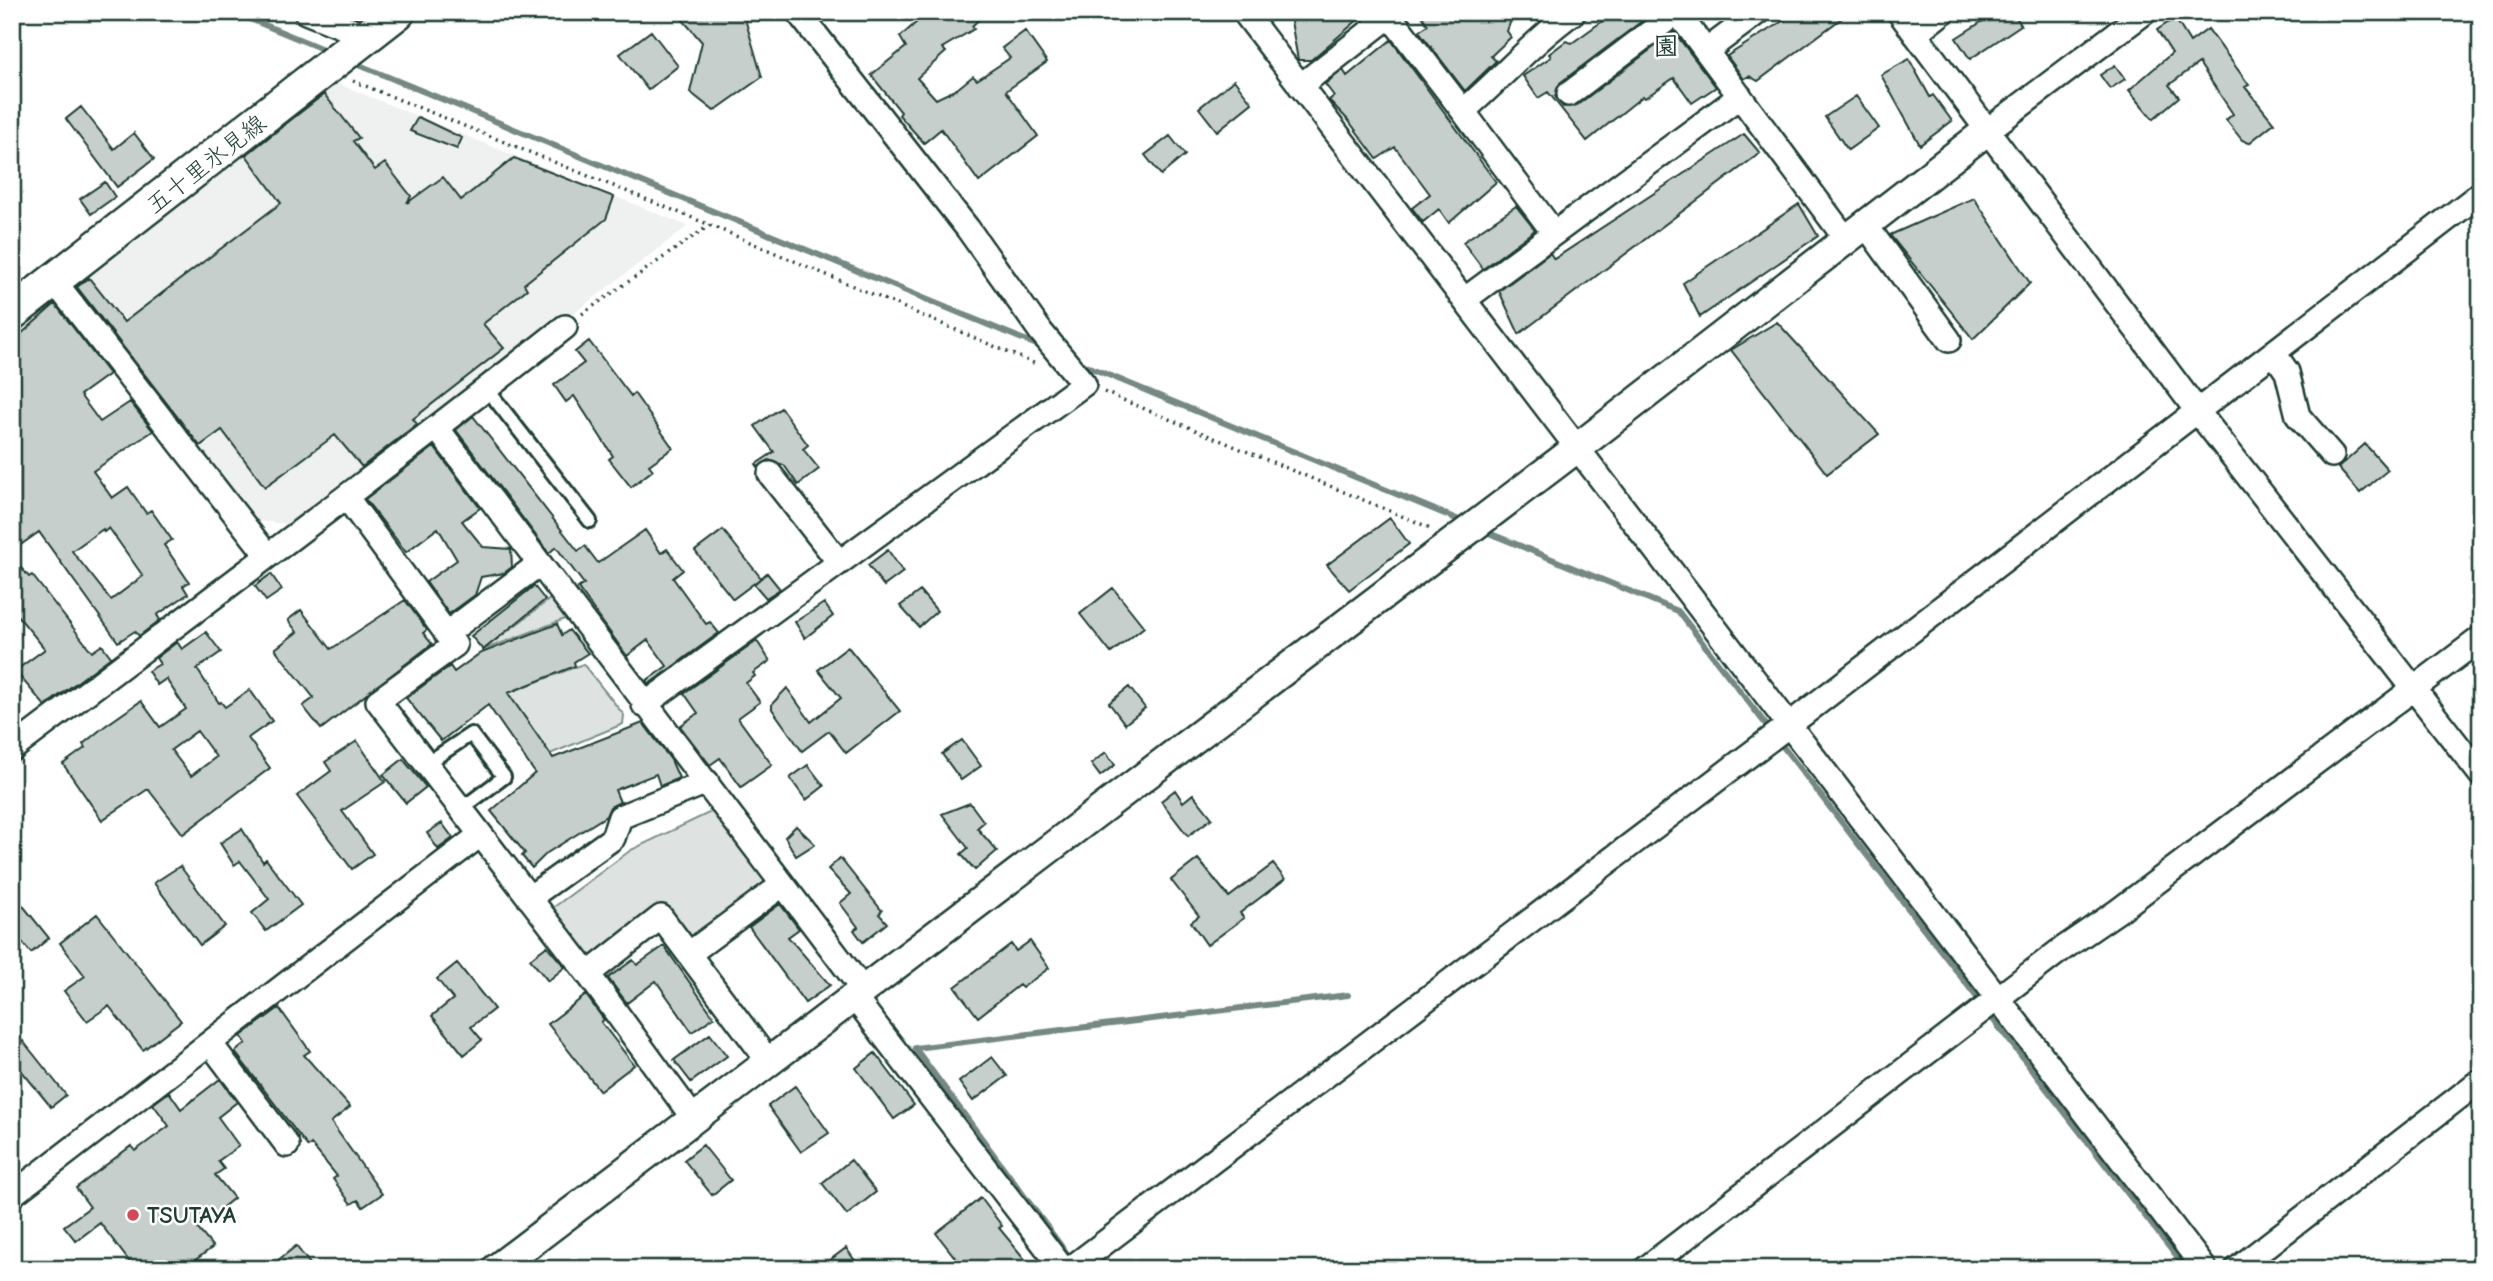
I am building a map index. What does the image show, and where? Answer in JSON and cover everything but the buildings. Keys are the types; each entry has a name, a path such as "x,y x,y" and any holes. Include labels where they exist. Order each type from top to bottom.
{"main road":[{"name":"五十里氷見線","path":"12,313 396,13"}],"street":[{"path":"306,12 368,37"},
{"path":"644,705 1084,384 1041,332 968,229 798,12"},
{"path":"1244,12 2205,1269"},
{"path":"1463,111 1508,73 1540,36 1574,12"},
{"path":"1569,94 1677,12 1740,96 1950,340"},
{"path":"1706,51 1758,12"},
{"path":"1899,12 2198,412 2416,688 2481,775"},
{"path":"1915,34 1943,12"},
{"path":"496,1269 1577,448 2145,12"},
{"path":"1300,86 1393,14 1555,233"},
{"path":"1464,300 1740,96"},
{"path":"1070,1269 1789,725 2481,193"},
{"path":"55,282 267,555"},
{"path":"12,749 267,555 347,498 565,327"},
{"path":"2274,353 2287,372 2298,416 2332,455"},
{"path":"437,428 644,705 706,782 1063,1269"},
{"path":"770,474 839,562"},
{"path":"347,498 454,645 378,701 588,974 694,1119"},
{"path":"446,634 539,564"},
{"path":"1645,1269 1998,998 2481,638"},
{"path":"529,898 613,838 620,817 706,782"},
{"path":"12,1195 480,835"},
{"path":"690,953 782,885"},
{"path":"588,974 661,917 769,1062"},
{"path":"210,1043 287,1145"},
{"path":"2237,1269 2481,1080"}],"lane":[{"path":"487,389 590,521"},
{"path":"426,764 471,734 504,777 460,810"}],"path":[{"path":"326,70 710,225 1047,368"},
{"path":"565,327 710,225"},
{"path":"1084,384 1457,539"}],"shaded area":[{"path":"331,81 688,226 297,525 249,520 66,284"},
{"path":"550,599 565,619 483,650"},
{"path":"583,664 624,715 623,724 550,754 508,693"},
{"path":"713,811 765,880 763,889 698,937 688,937 665,908 597,958 584,955 550,910 631,850"}],"waterway":[{"path":"233,12 330,52"},
{"path":"352,62 1044,348"},
{"path":"1077,362 1464,522"},
{"path":"1484,531 1678,611 1982,1004"},
{"path":"1073,1262 915,1048 1348,995"},
{"path":"1988,1013 2186,1269"}],"place":[{"name":"TSUTAYA","path":"133,1215"}],"district":[{"name":"園","path":"1666,47"}]}
